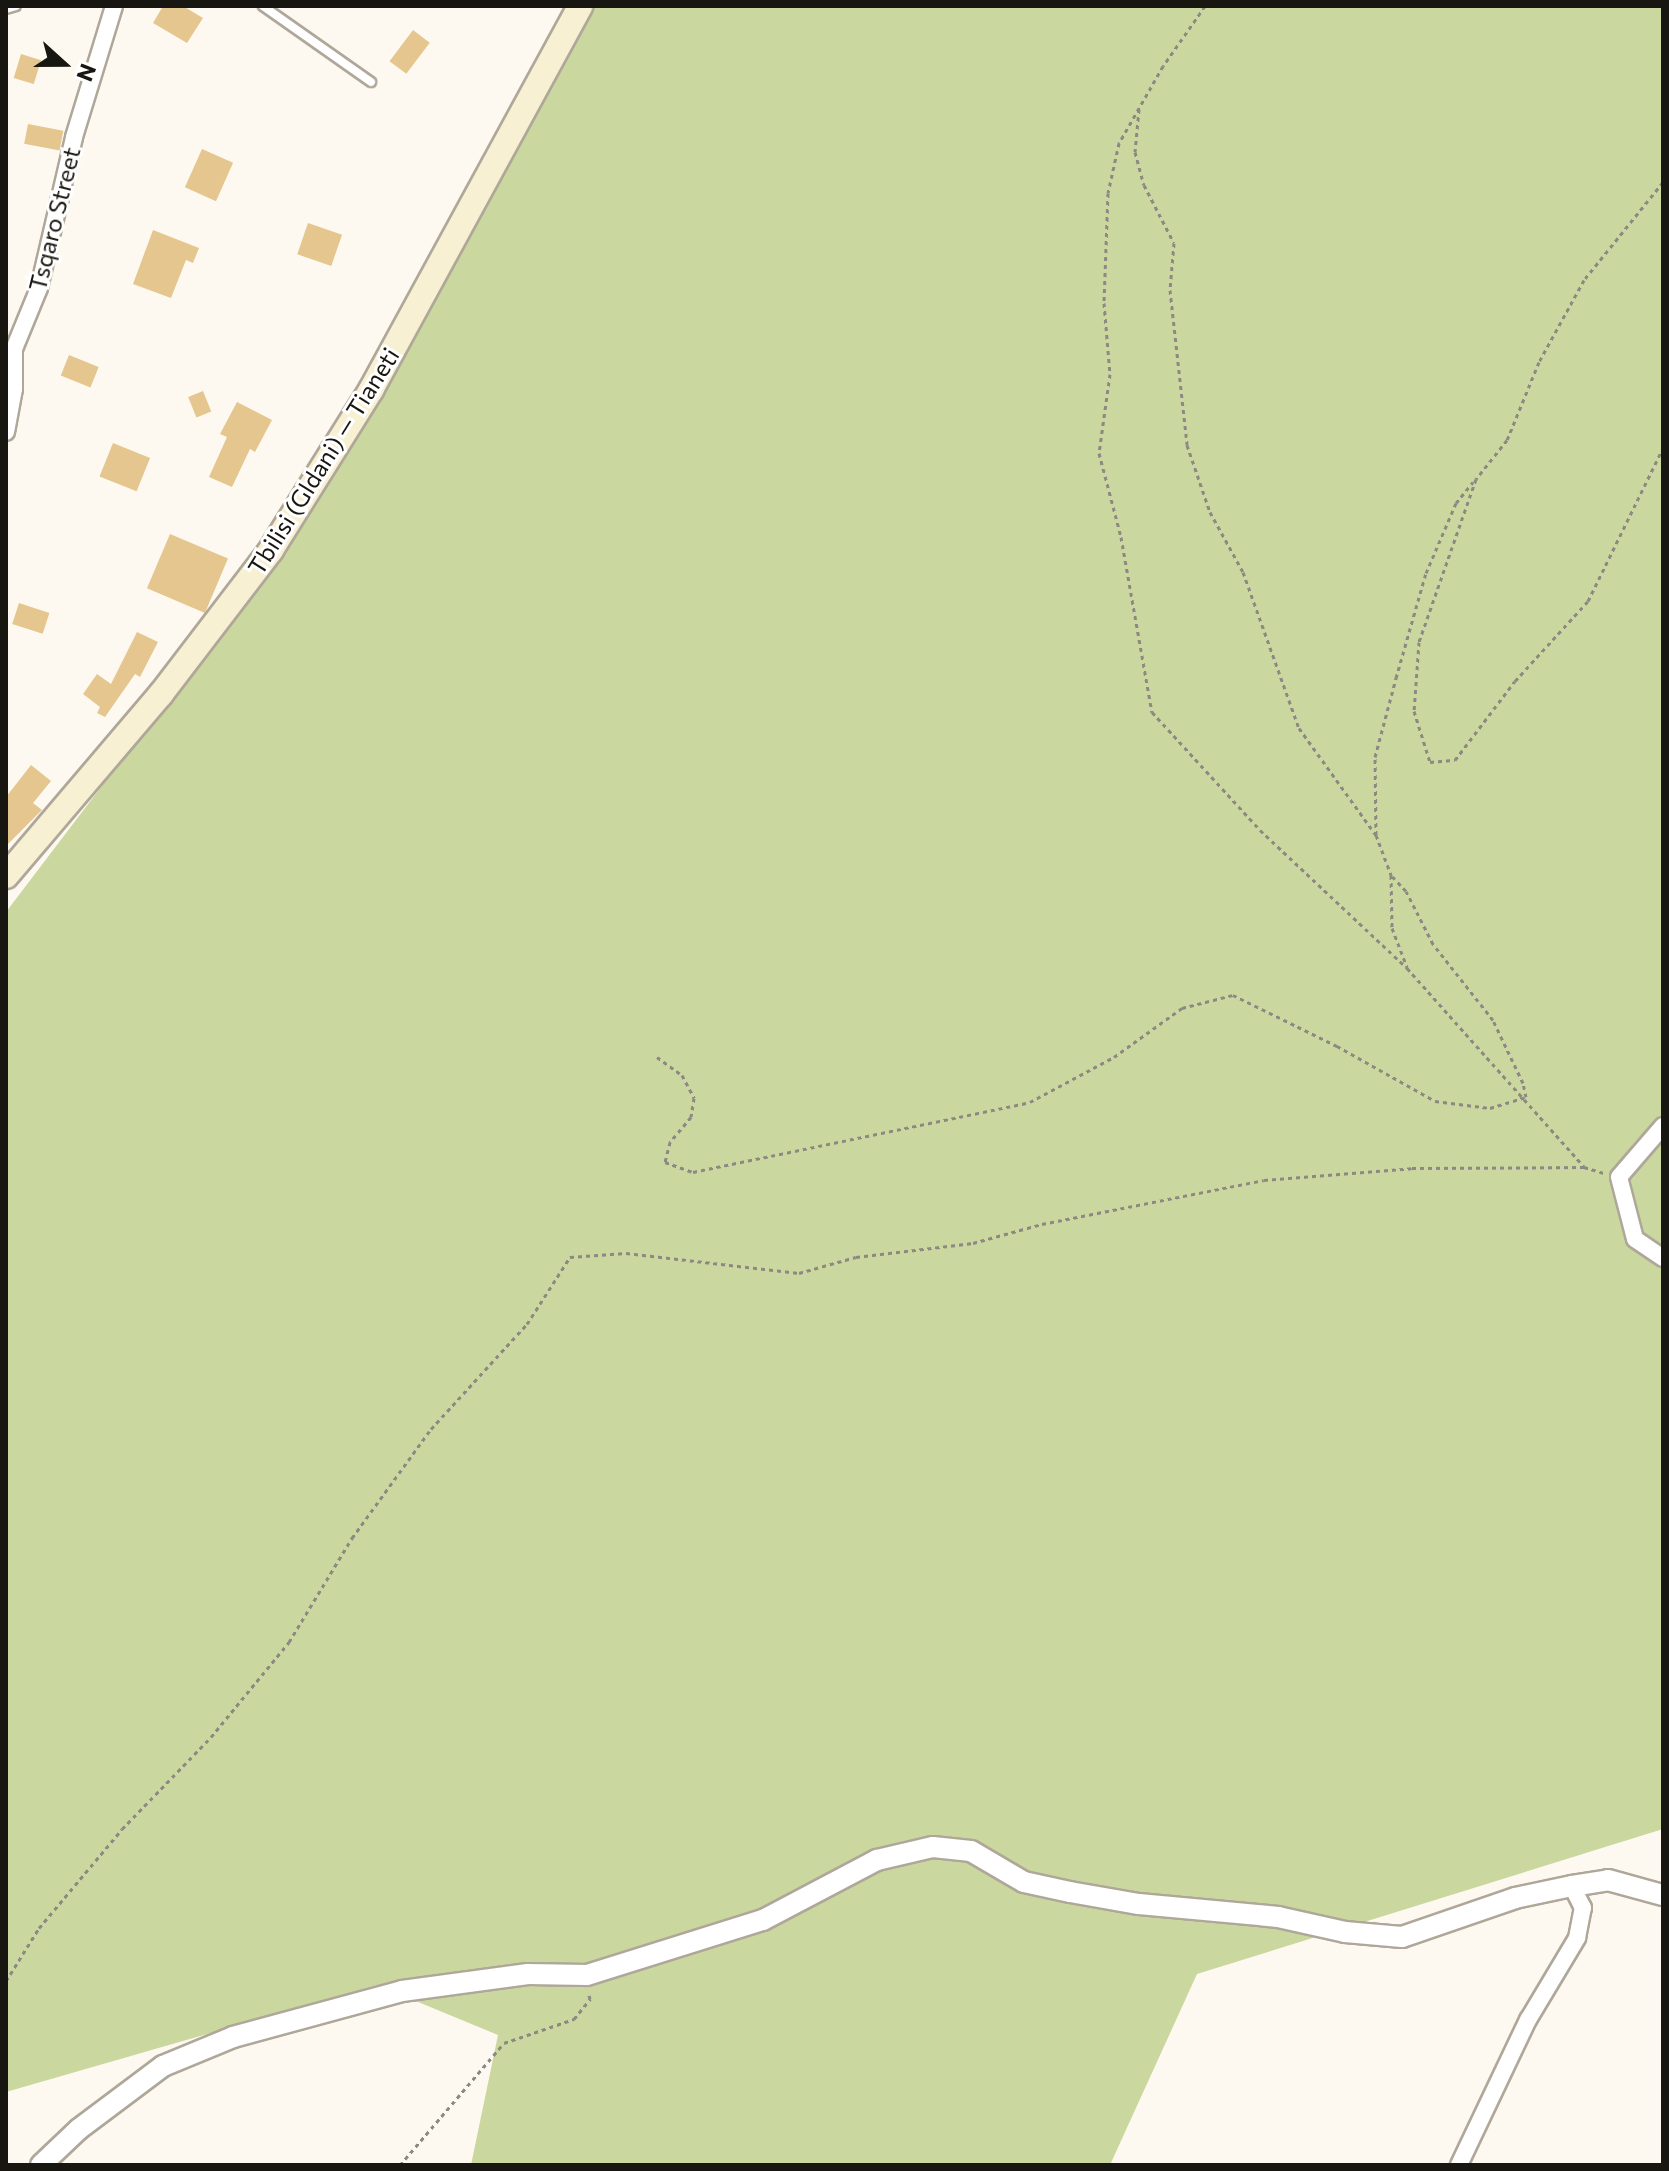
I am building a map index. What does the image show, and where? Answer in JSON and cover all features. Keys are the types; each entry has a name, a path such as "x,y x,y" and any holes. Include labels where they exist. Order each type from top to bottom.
{"main road":[{"name":"Tbilisi (Gldani) — Tianeti","path":"6,876 161,694 271,550 371,390 580,6"}],"street":[{"name":"Tsqaro Street","path":"6,432 14,389 14,349 39,288 74,137 114,6"},
{"path":"1663,1126 1619,1177 1635,1239 1663,1258"},
{"path":"41,2165 79,2129 163,2066 233,2037 402,1991 528,1974 587,1975 763,1920 877,1860 933,1847 971,1851 1024,1882 1070,1892 1139,1904 1278,1917 1345,1932 1402,1937 1515,1898 1608,1880 1663,1895"},
{"path":"1459,2165 1528,2020 1577,1938 1583,1908 1572,1886"}],"lane":[{"path":"6,9 16,6"},
{"path":"263,6 371,82"}],"path":[{"path":"1205,6 1119,143 1108,193 1104,303 1110,374 1099,453 1121,537 1152,712 1260,830 1407,968 1526,1097 1584,1167"},
{"path":"1140,106 1135,152 1144,185 1174,243 1170,290 1187,445 1210,512 1243,572 1299,728 1376,835 1391,875 1392,928 1407,968"},
{"path":"1376,835 1375,757 1426,573 1456,503 1507,440 1539,362 1584,280 1663,182"},
{"path":"1476,479 1419,642 1414,711 1430,762 1455,760 1515,681 1588,601 1663,448"},
{"path":"1391,875 1406,891 1433,944 1493,1020 1523,1083 1526,1097"},
{"path":"657,1057 682,1075 694,1098 691,1117 670,1142 665,1162 693,1172 1030,1102 1114,1057 1182,1008 1233,995 1337,1046 1435,1101 1490,1108 1526,1097"},
{"path":"6,1981 39,1928 122,1829 211,1737 289,1642 352,1538 431,1429 527,1324 570,1257 626,1253 799,1273 856,1257 973,1243 1042,1224 1264,1180 1412,1168 1584,1167 1619,1177"},
{"path":"400,2165 504,2043 574,2019 590,1999 587,1975"}],"green space":[{"path":"595,6 1663,6 1663,1829 1197,1974 1110,2165 471,2165 498,2035 377,1985 6,2092 6,912 301,524 403,352"}],"building":[{"path":"163,6 183,6 203,18 187,43 153,23"},
{"path":"413,30 430,43 406,74 390,61"},
{"path":"21,54 41,60 34,84 14,78"},
{"path":"28,124 63,131 60,151 24,144"},
{"path":"202,149 233,163 216,201 185,187"},
{"path":"308,223 342,235 331,266 297,254"},
{"path":"153,230 199,248 193,263 186,260 171,298 133,284"},
{"path":"69,355 99,367 90,387 61,375"},
{"path":"203,391 211,411 196,417 188,397"},
{"path":"237,402 272,420 255,452 250,449 232,487 209,477 227,437 220,434"},
{"path":"113,443 150,458 137,491 100,476"},
{"path":"170,534 228,559 205,613 147,588"},
{"path":"19,603 49,613 43,634 12,624"},
{"path":"137,632 158,642 140,677 135,674 105,717 97,713 100,707 83,694 97,674 111,684"},
{"path":"31,765 51,781 33,803 42,810 6,846 6,797"}]}
